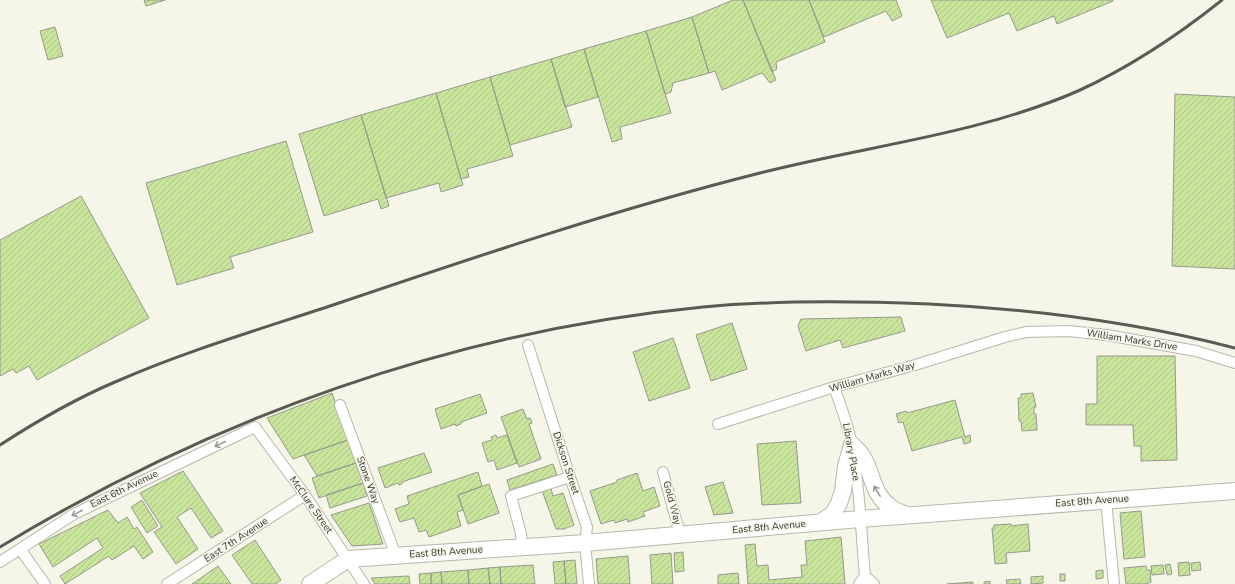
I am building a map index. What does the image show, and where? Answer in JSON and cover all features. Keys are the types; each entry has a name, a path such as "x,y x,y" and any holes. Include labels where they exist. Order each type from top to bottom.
{"main road":[{"path":"821,522 833,514 839,503 843,491 846,466 852,445 862,455 879,496 891,508 907,515"},
{"name":"East 8th Avenue","path":"310,584 348,559 585,543 907,515 1235,491"}],"street":[{"name":"William Marks Drive","path":"1026,332 1068,331 1107,335 1196,351 1235,363"},
{"name":"William Marks Way","path":"718,424 834,387 1026,332"},
{"name":"Dickson Street","path":"528,345 570,477 588,527 585,543 589,584"},
{"name":"Library Place","path":"834,387 852,445 857,478 862,580"},
{"name":"Stone Way","path":"340,405 396,556"},
{"name":"McClure Street","path":"255,427 305,495 364,584"},
{"name":"East 6th Avenue","path":"0,562 74,514 255,427"},
{"name":"Gold Way","path":"663,472 680,534"},
{"path":"522,547 521,534 511,496 570,477"},
{"name":"East 7th Avenue","path":"167,584 305,495"},
{"path":"1106,500 1114,584"},
{"path":"20,549 45,584"},
{"path":"862,580 874,584"}],"building":[{"path":"144,0 165,0 146,6"},
{"path":"733,0 743,0 776,80 770,83 762,73 722,90 715,71 709,73 692,17"},
{"path":"743,0 809,0 825,42 776,62 777,69 772,72"},
{"path":"809,0 896,0 902,16 892,21 886,11 824,37"},
{"path":"931,0 1113,1 1057,24 1054,16 1017,31 1009,13 947,38"},
{"path":"692,17 709,73 673,83 671,92 665,94 646,31"},
{"path":"55,27 63,56 48,60 40,31"},
{"path":"646,31 671,113 620,127 622,139 612,142 584,49"},
{"path":"584,49 598,97 565,107 551,59"},
{"path":"551,59 572,127 510,145 490,77"},
{"path":"490,77 513,156 467,169 469,177 461,179 436,93"},
{"path":"436,93 463,185 441,192 439,183 386,198 361,115"},
{"path":"1175,94 1235,97 1235,269 1172,266"},
{"path":"361,115 389,206 381,209 378,199 324,216 299,134"},
{"path":"286,141 313,232 230,257 234,268 177,285 146,183"},
{"path":"81,196 149,318 37,380 29,366 16,373 13,369 0,376 0,240"},
{"path":"901,317 905,331 843,348 840,340 806,351 798,326 801,319"},
{"path":"732,323 747,369 711,381 696,335"},
{"path":"673,338 690,388 649,401 633,352"},
{"path":"1097,356 1175,356 1177,460 1141,461 1141,446 1134,446 1133,425 1086,425 1086,404 1097,404"},
{"path":"332,393 348,440 293,459 267,418"},
{"path":"1033,393 1036,407 1034,407 1034,414 1036,414 1037,430 1022,431 1021,421 1019,421 1018,398 1021,398 1021,394"},
{"path":"480,394 487,413 461,422 461,424 456,426 455,424 441,429 435,409"},
{"path":"955,400 965,437 970,435 971,442 964,444 962,437 912,451 903,422 899,423 896,414 906,411 907,413"},
{"path":"523,409 527,419 530,418 532,423 529,424 541,459 519,467 501,417"},
{"path":"496,435 497,438 507,435 517,463 497,470 494,460 488,462 482,443 492,440 491,437"},
{"path":"348,440 356,463 317,476 304,455"},
{"path":"796,441 801,503 762,505 757,444"},
{"path":"424,453 432,472 402,482 403,483 399,485 398,483 385,488 378,468"},
{"path":"356,463 363,483 319,498 312,478"},
{"path":"553,464 557,475 510,490 507,480"},
{"path":"183,471 223,531 211,538 191,508 177,517 198,549 176,564 154,532 162,527 140,493"},
{"path":"478,472 482,486 458,495 463,510 457,512 461,526 429,537 426,530 419,532 414,518 400,522 395,509 409,504 407,496"},
{"path":"637,473 643,491 654,487 660,506 643,512 645,516 628,522 627,519 615,523 614,520 601,524 590,491 617,482 617,480"},
{"path":"723,482 733,513 714,515 705,487"},
{"path":"363,483 367,496 330,508 326,495"},
{"path":"489,484 499,513 468,524 458,495"},
{"path":"550,485 553,496 563,493 574,525 564,529 556,529 541,488"},
{"path":"142,500 158,526 147,533 131,507"},
{"path":"369,503 383,544 352,546 331,515"},
{"path":"108,510 118,523 127,517 134,529 137,527 153,552 143,559 134,546 112,560 109,556 65,584 60,576 103,548 97,538 53,567 39,544"},
{"path":"1141,511 1145,557 1124,559 1120,513"},
{"path":"1011,524 1011,526 1028,524 1030,551 1006,553 1007,563 995,564 992,528 994,528 994,525"},
{"path":"841,537 845,584 748,584 745,545 755,544 757,566 768,565 769,580 802,577 801,565 807,565 805,541"},
{"path":"255,540 281,580 276,584 252,584 232,555"},
{"path":"683,552 684,571 675,572 674,553"},
{"path":"671,553 673,584 652,584 650,555"},
{"path":"628,556 630,584 598,584 596,559"},
{"path":"575,560 577,584 566,584 564,561"},
{"path":"564,561 566,584 555,584 553,562"},
{"path":"1189,562 1190,575 1179,576 1178,563"},
{"path":"1200,562 1201,570 1192,571 1191,563"},
{"path":"1170,564 1172,574 1167,575 1165,565"},
{"path":"533,565 535,584 501,584 500,567"},
{"path":"1163,565 1164,574 1152,575 1151,566"},
{"path":"218,566 231,584 192,584"},
{"path":"1146,566 1147,570 1150,570 1151,582 1148,584 1126,584 1124,568"},
{"path":"500,567 501,584 490,584 488,568"},
{"path":"488,568 490,584 469,584 468,570"},
{"path":"468,570 469,584 442,584 441,572"},
{"path":"1103,570 1103,578 1096,579 1096,571"},
{"path":"441,572 442,584 431,584 431,573"},
{"path":"431,573 431,584 420,584 419,574"},
{"path":"738,573 739,584 718,584 718,575"},
{"path":"1060,574 1065,574 1065,581 1060,581"},
{"path":"409,576 410,584 375,584 371,578"},
{"path":"1043,576 1043,583 1031,584 1031,577"},
{"path":"1020,579 1021,584 1007,584 1006,580"},
{"path":"990,581 990,584 984,584 984,582"},
{"path":"973,582 973,584 947,584"}],"railway":[{"path":"0,445 71,403 143,370 226,340 496,251 653,202 707,187 760,173 961,129 1000,119 1040,106 1078,91 1135,61 1188,26 1222,0"},
{"path":"0,547 81,501 165,458 250,421 338,388 427,359 518,336 610,319 703,307 759,303 873,302 929,304 1006,309 1083,318 1159,331 1235,348"}]}
